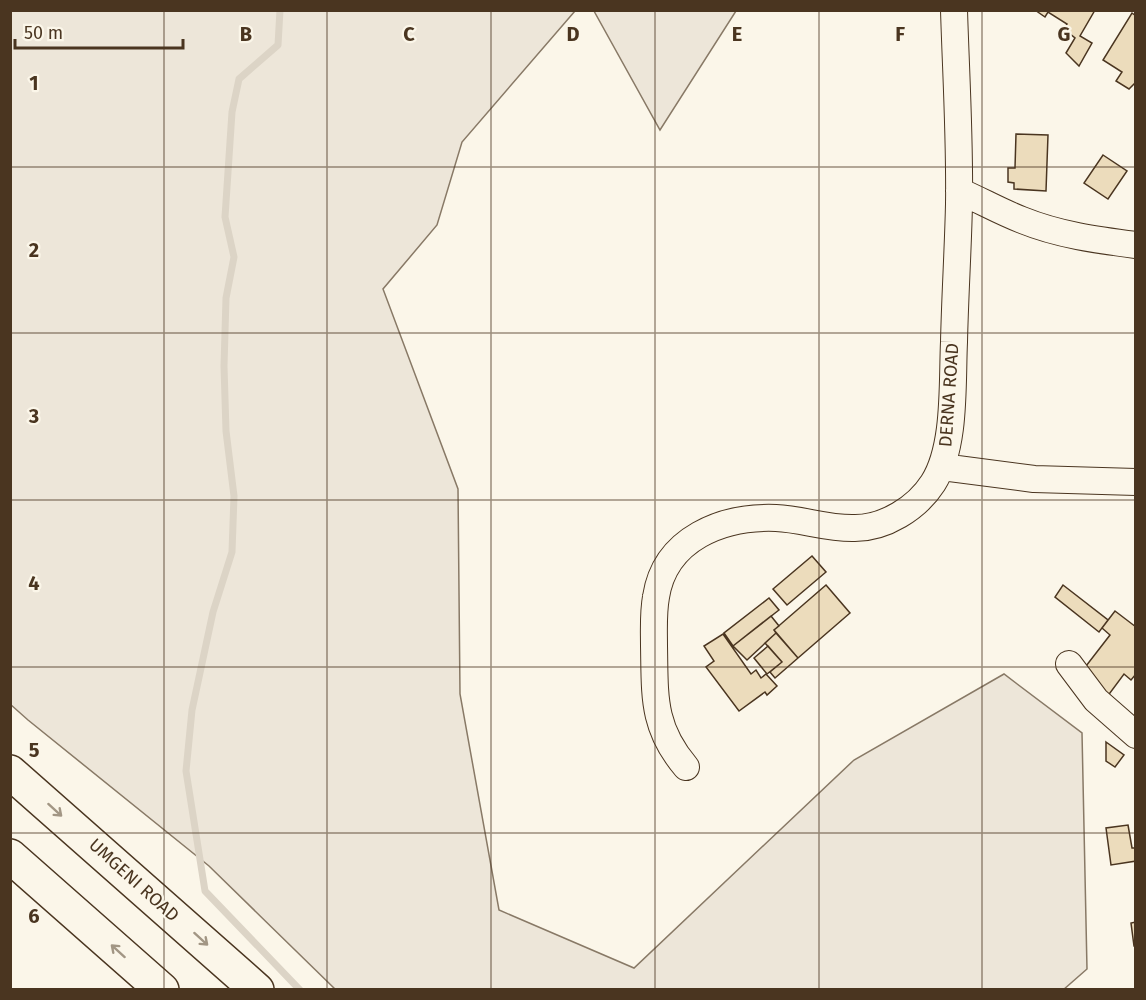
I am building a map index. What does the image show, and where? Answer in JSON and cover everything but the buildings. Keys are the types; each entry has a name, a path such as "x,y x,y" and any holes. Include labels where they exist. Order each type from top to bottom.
{"highway":[{"name":"UMGENI ROAD","path":"10,772 257,990"},
{"path":"10,855 162,990"}],"street":[{"name":"DERNA ROAD","path":"686,766 666,741 658,713 655,688 656,594 669,561 678,550 703,532 738,520 775,518 855,528 874,526 894,518 922,497 942,467 949,426 952,384 959,191 954,10"},
{"path":"959,191 1022,220 1049,229 1081,238 1136,245"},
{"path":"942,467 1034,479 1136,482"},
{"path":"1069,664 1096,700 1136,735"}],"shaded area":[{"path":"10,11 575,11 462,142 437,225 383,289 458,489 460,694 499,910 634,968 854,760 1004,674 1082,733 1087,969 1063,990 335,989 209,866 10,704"},
{"path":"594,11 736,11 660,130"}],"waterway":[{"path":"280,10 278,45 239,79 232,112 225,217 234,257 226,298 224,366 226,431 234,496 232,552 213,612 192,710 186,771 205,891 300,990"}]}
